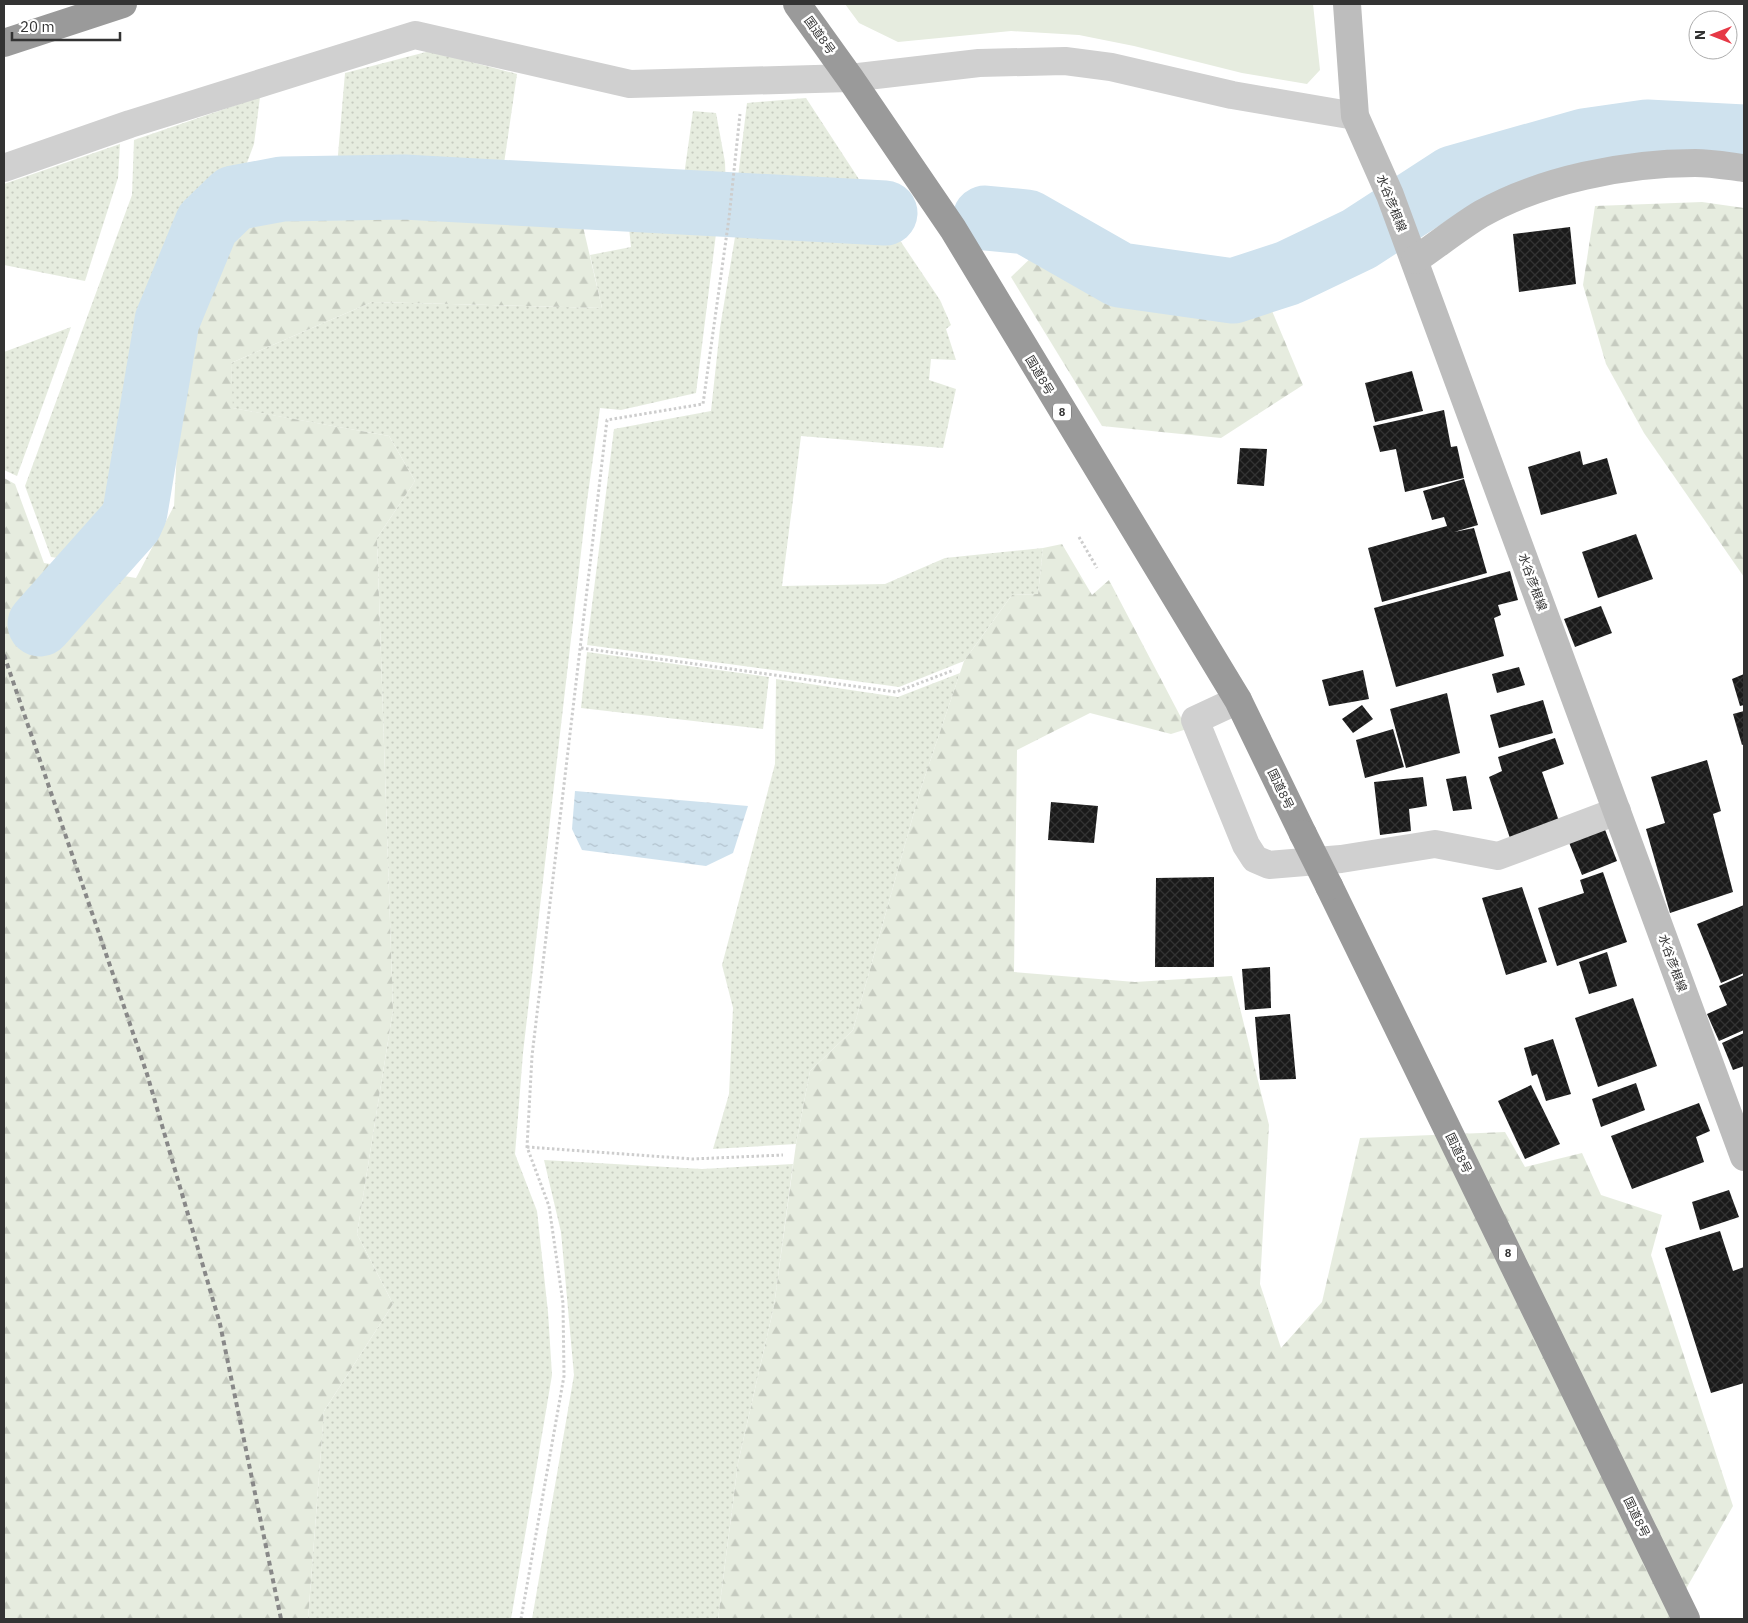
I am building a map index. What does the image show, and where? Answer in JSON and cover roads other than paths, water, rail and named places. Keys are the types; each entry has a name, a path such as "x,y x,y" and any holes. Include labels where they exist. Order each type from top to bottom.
{"highway":[{"path":"4,43 124,4"},
{"name":"国道8号","path":"797,4 953,229 1238,700 1686,1619"}],"main road":[{"name":"水谷彦根線","path":"1347,4 1355,116 1390,195 1415,260 1744,1157"},
{"path":"1415,260 1481,215 1520,196 1588,175 1634,167 1696,163 1744,168"}],"street":[{"path":"4,168 130,124 415,35 630,84 850,78 979,63 1065,61 1112,67 1232,95 1355,116"},
{"path":"1238,700 1195,720 1246,846 1255,859 1268,864 1341,859 1435,844 1498,856 1617,811"}],"water":[{"path":"575,791 748,806 733,853 706,866 582,850 572,829"}],"waterway":[{"path":"985,218 1027,222 1120,275 1233,291 1288,273 1359,239 1453,178 1584,141 1647,132 1744,137"},
{"path":"40,624 130,523 135,512 167,321 207,224 234,198 282,189 404,187 885,213"}],"railway":[{"path":"4,655 147,1074 220,1324 281,1619"}]}
